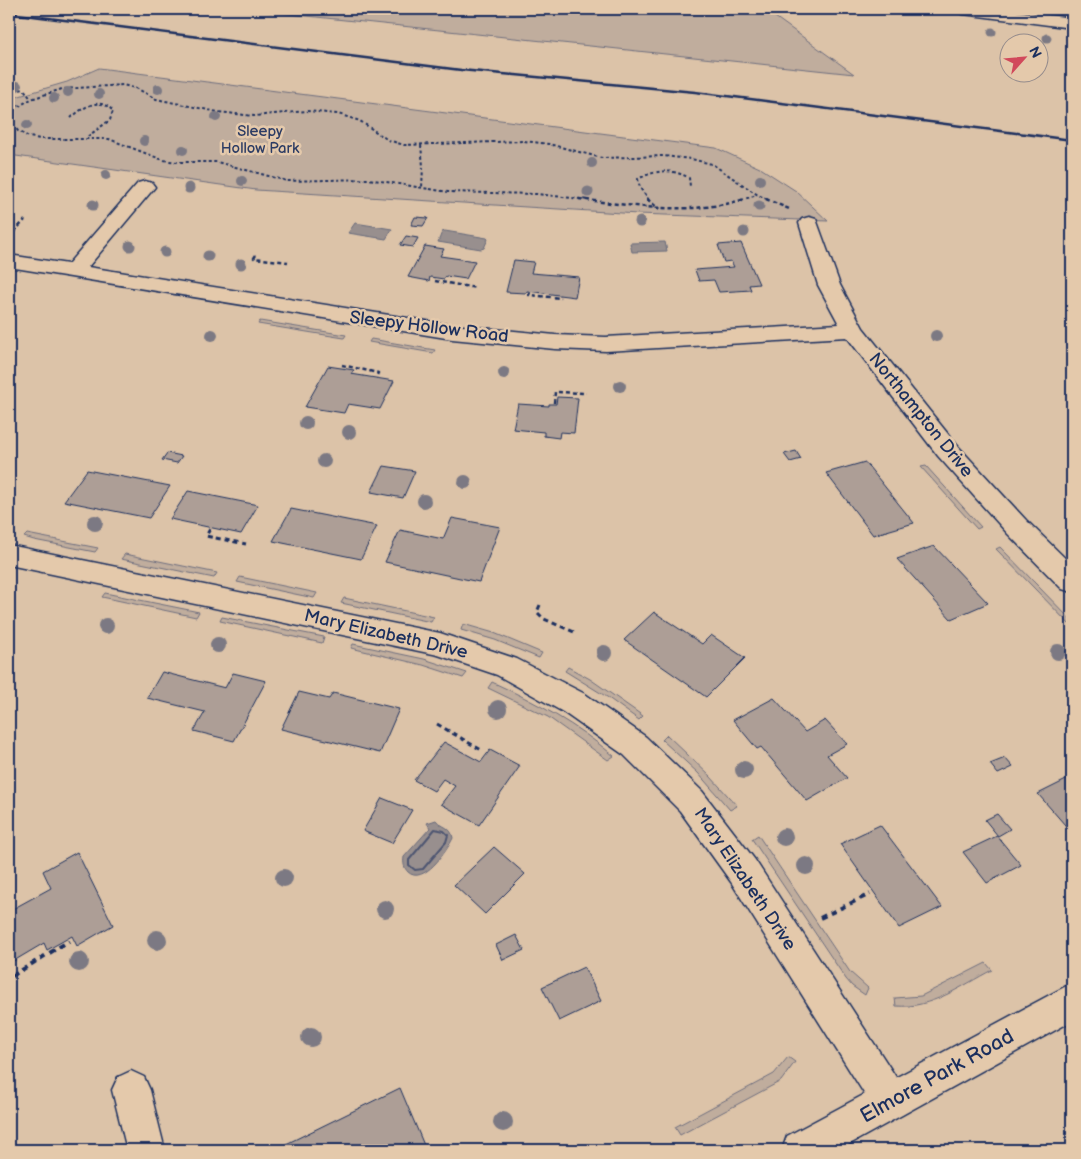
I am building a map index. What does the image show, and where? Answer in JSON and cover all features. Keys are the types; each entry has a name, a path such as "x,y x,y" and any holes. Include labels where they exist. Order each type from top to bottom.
{"street":[{"path":"963,9 1072,23"},
{"path":"73,271 145,187"},
{"name":"Northampton Drive","path":"809,223 829,285 853,330 947,450 999,508 1072,582"},
{"name":"Sleepy Hollow Road","path":"9,261 452,332 554,342 606,344 853,330"},
{"name":"Mary Elizabeth Drive","path":"9,555 440,644 507,667 574,703 635,746 667,776 696,808 743,871 890,1101"},
{"name":"Elmore Park Road","path":"801,1150 1072,1001"},
{"path":"131,1090 146,1150"}],"path":[{"path":"9,112 30,99 68,88 130,86 156,99 218,112 254,116 306,111 338,114 360,121 394,143 421,145 524,141 549,144 602,158 663,156 691,159 712,164 758,195 800,215 809,223"},
{"path":"9,92 24,89 30,99"},
{"path":"71,118 77,112 93,104 100,103 110,107 113,111 110,120 86,137"},
{"path":"9,121 19,134 39,140 86,137 107,139 125,143 155,158 170,162 223,163 288,181 369,179 436,191 546,195 659,210 729,204 758,195"},
{"path":"421,145 423,166 422,188"},
{"path":"659,210 642,192 638,186 638,179 656,171 677,172 689,178 690,186"},
{"path":"9,237 25,220"},
{"path":"256,255 254,258 288,262"},
{"path":"435,281 476,288"},
{"path":"530,292 529,295 561,298"},
{"path":"342,365 378,373 376,377"},
{"path":"554,402 555,392 586,393"},
{"path":"210,529 206,536 246,544"},
{"path":"540,605 537,612 544,619 574,632"},
{"path":"437,724 483,751"},
{"path":"820,918 870,894"},
{"path":"12,976 69,942"}],"green space":[{"path":"241,9 764,9 854,74"},
{"name":"Sleepy Hollow Park","path":"99,68 716,148 762,169 796,191 828,221 638,214 256,190 9,155 9,99 67,82"},
{"path":"260,321 346,335 344,338 258,324"},
{"path":"371,339 435,350 433,353 369,342"},
{"path":"926,466 981,527 977,529 921,467"},
{"path":"27,534 98,548 95,552 34,540 24,537"},
{"path":"1000,547 1072,621 1072,627 996,549"},
{"path":"125,554 217,573 214,578 121,559"},
{"path":"240,577 317,593 314,598 237,582"},
{"path":"105,593 199,612 196,617 102,597"},
{"path":"344,598 434,617 431,622 341,603"},
{"path":"222,617 324,637 322,643 220,621"},
{"path":"463,624 494,633 542,653 539,658 495,640 461,630"},
{"path":"353,644 424,659 467,673 463,678 423,665 351,648"},
{"path":"568,667 590,679 643,716 639,720 607,697 565,671"},
{"path":"492,682 556,715 586,734 614,756 608,760 548,717 488,688"},
{"path":"667,735 711,777 737,806 730,810 698,773 662,740"},
{"path":"758,835 850,972 868,988 865,995 846,979 752,839"},
{"path":"986,963 992,970 946,995 921,1004 896,1006 895,998 921,996"},
{"path":"788,1057 795,1062 781,1081 680,1135 675,1127 774,1074"}],"water":[{"path":"355,223 392,229 386,239 348,233"},
{"path":"442,232 488,239 484,248 481,249 438,242"},
{"path":"665,242 667,251 632,252 630,243"},
{"path":"436,820 450,831 453,838 446,851 434,865 421,874 414,875 406,869 404,857 430,828 427,823"}],"building":[{"path":"415,217 428,218 423,226 411,225"},
{"path":"406,236 418,238 413,247 400,245"},
{"path":"741,243 759,284 749,285 751,290 719,292 714,280 699,281 695,270 734,267 731,261 724,262 718,245"},
{"path":"425,246 444,249 440,256 475,261 466,279 446,276 444,279 430,277 429,281 408,277"},
{"path":"514,260 534,262 531,273 579,277 575,297 527,291 526,293 506,292"},
{"path":"328,366 354,370 351,374 394,381 380,409 348,404 344,413 305,407"},
{"path":"557,397 578,398 574,433 560,432 559,438 544,436 544,432 513,429 518,404 549,406 549,404 556,404"},
{"path":"796,451 801,459 790,462 784,454"},
{"path":"167,453 182,456 177,463 162,460"},
{"path":"865,462 914,523 873,535 826,473"},
{"path":"384,466 415,471 403,498 371,492"},
{"path":"87,470 170,486 149,518 64,501"},
{"path":"188,491 258,505 241,534 170,519"},
{"path":"291,509 377,526 361,559 273,541"},
{"path":"452,518 500,527 479,582 385,562 400,530 443,539"},
{"path":"934,546 988,603 951,619 897,559"},
{"path":"654,612 702,644 711,635 745,658 706,697 624,640"},
{"path":"162,672 225,688 233,673 266,681 234,741 194,731 205,712 147,698"},
{"path":"299,692 329,699 333,693 399,709 380,753 281,729"},
{"path":"774,698 805,732 825,720 847,744 827,755 847,778 807,801 761,747 757,749 733,720"},
{"path":"444,742 481,762 490,750 520,766 479,825 441,804 455,786 443,779 434,791 414,780"},
{"path":"1005,758 1013,767 998,774 990,764"},
{"path":"1072,777 1072,833 1038,794"},
{"path":"382,798 412,810 392,843 363,831"},
{"path":"997,814 1010,829 998,836 985,820"},
{"path":"880,825 942,907 899,928 840,844"},
{"path":"997,836 1021,865 987,883 963,852"},
{"path":"494,847 525,874 485,914 454,885"},
{"path":"77,852 113,925 77,946 72,936 47,950 44,943 12,962 9,954 9,911 51,888 43,871"},
{"path":"516,935 524,950 503,960 496,945"},
{"path":"584,967 601,1001 559,1021 542,987"},
{"path":"400,1088 426,1150 286,1150 284,1145"}],"railway":[{"path":"9,13 461,70 695,92 1072,140"}]}
